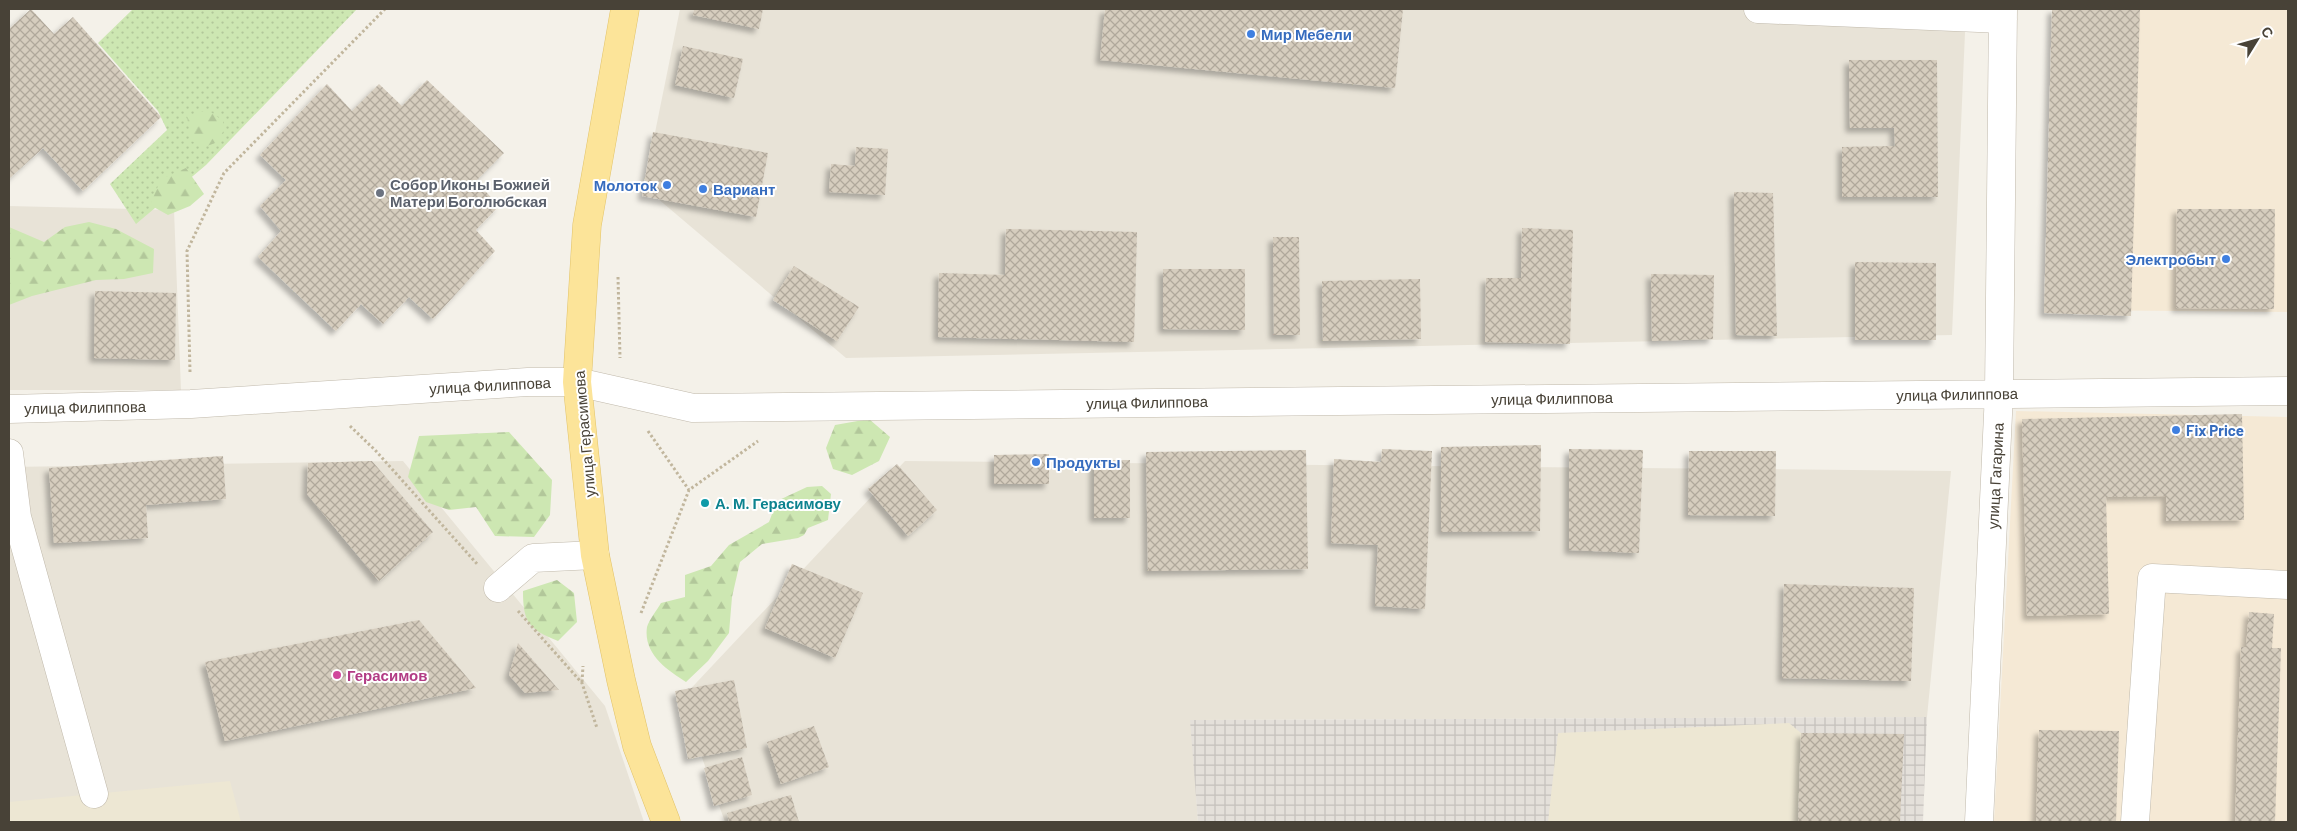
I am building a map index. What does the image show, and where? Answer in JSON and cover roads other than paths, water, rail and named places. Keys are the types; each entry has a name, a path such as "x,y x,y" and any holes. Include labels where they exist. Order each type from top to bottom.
{"main road":[{"name":"улица Герасимова","path":"626,9 587,225 577,382 595,555 620,680 638,746 666,822"}],"street":[{"path":"1758,9 2003,14"},
{"name":"улица Гагарина","path":"1979,822 1999,394 2003,14"},
{"name":"улица Филиппова","path":"9,409 191,404 528,382 577,382 693,408 2288,391"},
{"path":"9,454 17,517 94,794"},
{"path":"498,588 533,558 595,555"},
{"path":"2135,822 2152,578 2288,585"}],"place":[{"name":"Мир Мебели","path":"1251,34"},
{"name":"Молоток","path":"667,185"},
{"name":"Вариант","path":"703,189"},
{"name":"Собор Иконы Божией Матери Боголюбская","path":"380,193"},
{"name":"Электробыт","path":"2226,259"},
{"name":"Fix Price","path":"2176,430"},
{"name":"Продукты","path":"1036,462"},
{"name":"А. М. Герасимову","path":"705,503"},
{"name":"Герасимов","path":"337,675"}]}
